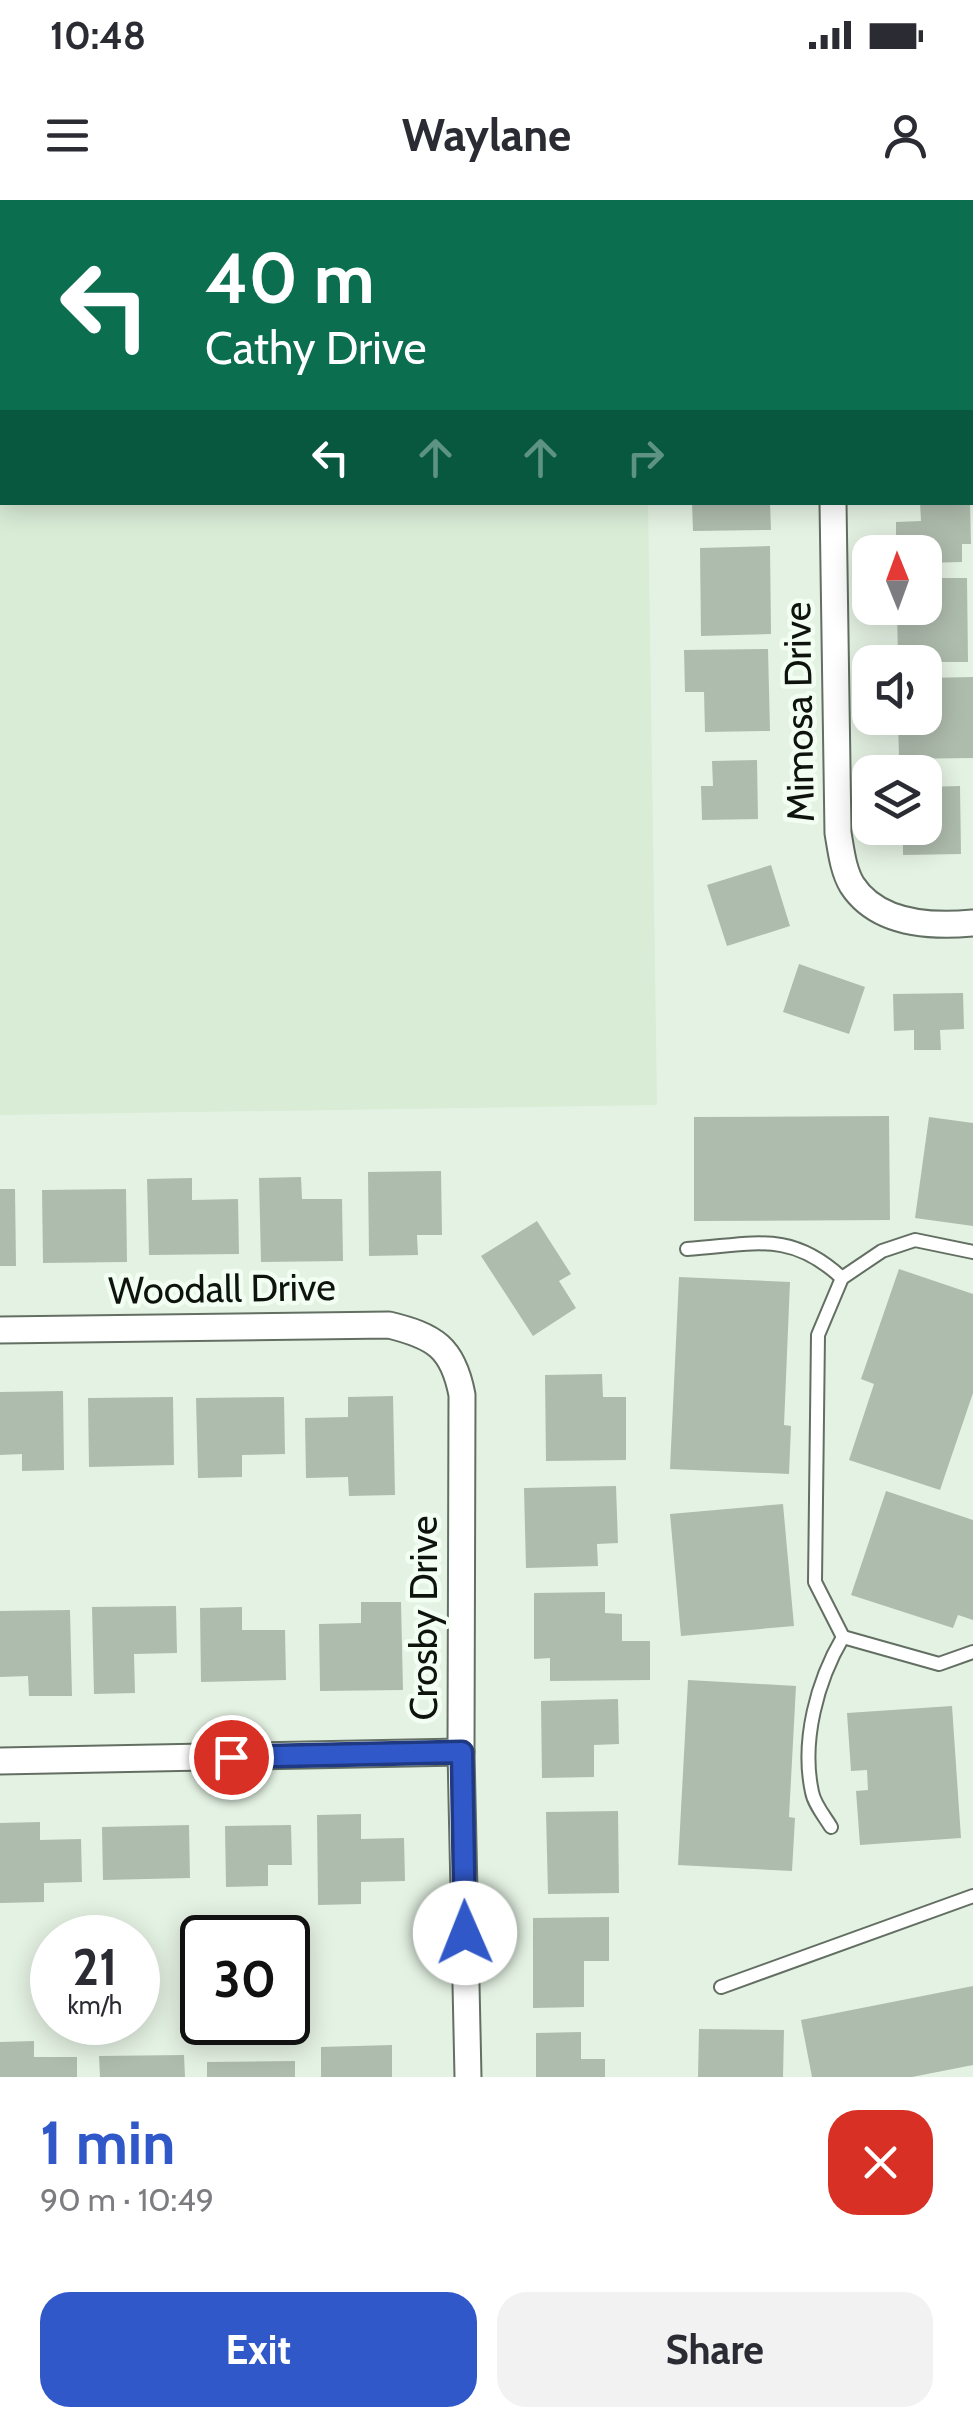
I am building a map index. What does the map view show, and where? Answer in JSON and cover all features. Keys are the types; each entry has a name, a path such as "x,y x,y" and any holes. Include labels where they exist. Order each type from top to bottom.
{"street":[{"name":"Mimosa Drive","path":"833,505 838,833 852,886 875,908 907,922 973,923"},
{"name":"Woodall Drive","path":"0,1330 389,1324 416,1331 440,1345"},
{"name":"Crosby Drive","path":"440,1345 457,1370 462,1394 462,1752 468,2077"},
{"path":"0,1761 462,1752"}],"lane":[{"path":"973,1252 915,1240 882,1251 842,1278 818,1335 815,1582 843,1637 938,1664 973,1652"},
{"path":"687,1248 785,1242 823,1260 842,1278"},
{"path":"832,1827 812,1795 810,1734 826,1666 843,1637"},
{"path":"721,1987 973,1896"}],"shaded area":[{"path":"0,505 648,505 657,1105 0,1115"}],"building":[{"path":"692,505 770,505 771,530 693,531"},
{"path":"920,505 970,505 971,544 962,544 962,562 942,563 942,535 896,535 896,522 921,521"},
{"path":"770,546 771,634 701,636 700,548"},
{"path":"942,578 967,578 968,662 942,662 942,645 898,645 897,625 942,625"},
{"path":"768,649 770,731 705,732 704,692 685,692 684,650"},
{"path":"973,677 973,758 899,755 898,735 942,735 942,678"},
{"path":"757,760 758,819 702,820 701,786 713,786 712,761"},
{"path":"960,786 961,854 903,855 903,845 942,845 942,787"},
{"path":"771,865 790,926 727,946 707,885"},
{"path":"799,964 865,987 849,1034 783,1012"},
{"path":"963,993 964,1029 940,1030 941,1050 914,1050 914,1030 894,1031 893,994"},
{"path":"889,1116 890,1220 694,1221 694,1117"},
{"path":"929,1117 973,1123 973,1226 915,1218"},
{"path":"441,1171 442,1235 417,1235 418,1255 369,1256 368,1172"},
{"path":"301,1177 302,1199 342,1199 343,1261 261,1262 259,1178"},
{"path":"192,1178 192,1200 238,1199 239,1254 149,1255 147,1179"},
{"path":"0,1189 15,1189 16,1266 0,1266"},
{"path":"126,1189 127,1262 43,1263 42,1190"},
{"path":"537,1221 571,1274 559,1281 576,1308 533,1336 481,1256"},
{"path":"899,1269 973,1294 973,1393 940,1490 849,1460 874,1384 861,1379"},
{"path":"679,1277 790,1282 784,1425 791,1426 789,1474 670,1469"},
{"path":"602,1374 603,1397 626,1397 626,1460 546,1461 545,1375"},
{"path":"63,1391 64,1470 22,1471 22,1454 0,1455 0,1392"},
{"path":"393,1396 395,1495 349,1496 348,1477 306,1478 305,1418 348,1417 348,1397"},
{"path":"173,1397 174,1465 89,1467 88,1398"},
{"path":"284,1397 285,1454 242,1455 242,1477 198,1478 196,1398"},
{"path":"616,1486 618,1543 597,1544 598,1566 526,1568 524,1488"},
{"path":"886,1491 973,1520 973,1620 958,1615 953,1628 851,1595"},
{"path":"783,1504 794,1626 681,1636 670,1514"},
{"path":"605,1592 605,1613 622,1614 622,1641 650,1641 650,1680 550,1681 550,1658 534,1659 534,1593"},
{"path":"361,1602 401,1602 403,1690 320,1691 319,1624 361,1623"},
{"path":"176,1606 177,1653 134,1654 135,1693 94,1694 92,1607"},
{"path":"242,1607 242,1630 285,1630 286,1680 201,1682 200,1608"},
{"path":"70,1610 72,1696 29,1696 28,1676 0,1677 0,1611"},
{"path":"688,1680 796,1686 789,1817 795,1818 792,1871 678,1865"},
{"path":"618,1699 619,1744 594,1745 594,1777 542,1778 541,1701"},
{"path":"952,1706 961,1838 860,1845 856,1791 868,1790 867,1770 851,1771 847,1713"},
{"path":"618,1811 619,1893 548,1894 546,1812"},
{"path":"361,1814 361,1839 404,1838 405,1881 361,1882 361,1904 318,1905 317,1815"},
{"path":"40,1822 40,1840 81,1839 82,1882 44,1883 44,1902 0,1903 0,1823"},
{"path":"189,1825 190,1878 103,1880 102,1827"},
{"path":"291,1825 292,1865 268,1865 268,1886 226,1887 225,1826"},
{"path":"609,1917 609,1961 584,1961 584,2007 533,2008 533,1918"},
{"path":"973,1986 973,2065 912,2077 812,2077 801,2020"},
{"path":"699,2029 784,2030 783,2077 698,2077"},
{"path":"581,2032 581,2059 605,2059 605,2077 536,2077 536,2033"},
{"path":"30,2041 34,2057 77,2057 77,2077 0,2077 0,2042"},
{"path":"392,2045 392,2077 321,2077 321,2047"},
{"path":"184,2055 185,2077 100,2077 99,2056"},
{"path":"295,2061 295,2077 207,2077 207,2062"}],"route":[{"path":"231,1757 462,1752 465,1933"}]}
